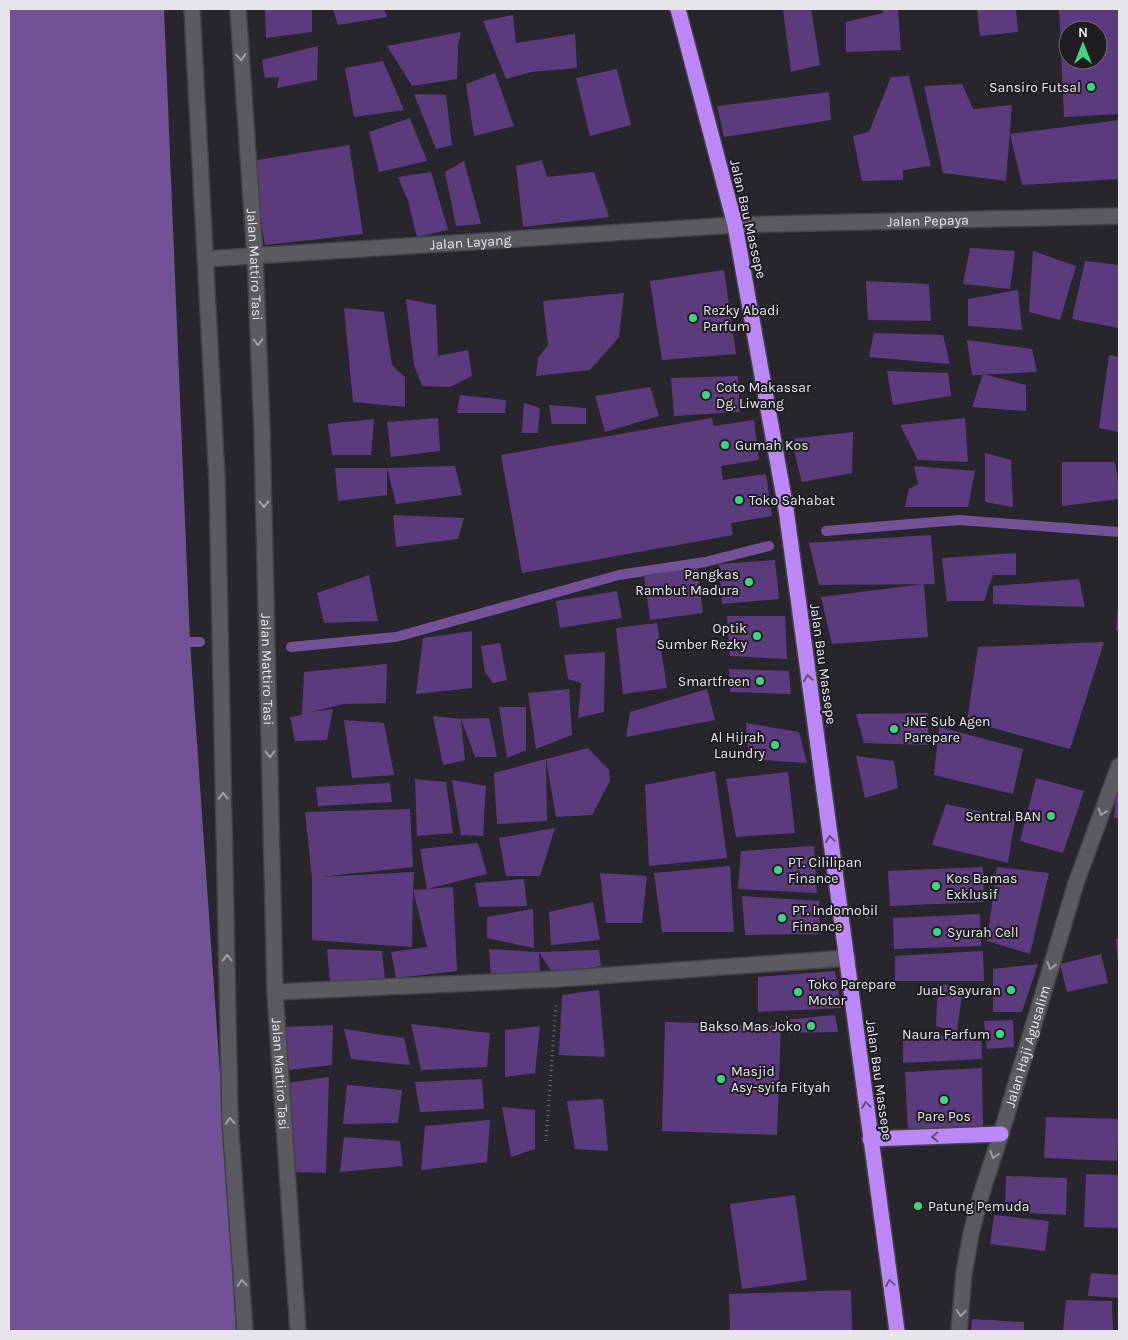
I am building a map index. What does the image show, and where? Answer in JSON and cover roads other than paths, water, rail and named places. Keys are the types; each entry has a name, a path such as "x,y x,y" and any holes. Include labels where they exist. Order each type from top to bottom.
{"highway":[{"name":"Jalan Bau Massepe","path":"678,9 735,225 786,508 897,1331"},
{"path":"870,1139 1001,1134"}],"main road":[{"path":"192,9 217,479 230,1120 245,1331"},
{"name":"Jalan Mattiro Tasi","path":"238,9 255,256 262,432 275,992 298,1331"},
{"name":"Jalan Pepaya","path":"735,225 1119,216"},
{"name":"Jalan Layang","path":"205,259 735,225"},
{"name":"Jalan Haji Agusalim","path":"959,1331 964,1273 971,1234 982,1192 1076,883 1119,766"},
{"path":"275,992 558,979 846,958"}],"waterway":[{"path":"826,531 959,520 1119,532"},
{"path":"291,647 396,637 619,575 705,562 769,546"},
{"path":"190,642 200,642"}],"place":[{"name":"Sansiro Futsal","path":"1091,87"},
{"name":"Rezky Abadi Parfum","path":"693,318"},
{"name":"Coto Makassar Dg. Liwang","path":"706,395"},
{"name":"Gumah Kos","path":"725,445"},
{"name":"Toko Sahabat","path":"739,500"},
{"name":"Pangkas Rambut Madura","path":"749,582"},
{"name":"Optik Sumber Rezky","path":"757,636"},
{"name":"Smartfreen","path":"760,681"},
{"name":"JNE Sub Agen Parepare","path":"894,729"},
{"name":"Al Hijrah Laundry","path":"775,745"},
{"name":"Sentral BAN","path":"1051,816"},
{"name":"PT. Cililipan Finance","path":"778,870"},
{"name":"Kos Bamas Exklusif","path":"936,886"},
{"name":"PT. Indomobil Finance","path":"782,918"},
{"name":"Syurah Cell","path":"937,932"},
{"name":"JuaL Sayuran","path":"1011,990"},
{"name":"Toko Parepare Motor","path":"798,992"},
{"name":"Bakso Mas Joko","path":"811,1026"},
{"name":"Naura Farfum","path":"1000,1034"},
{"name":"Masjid Asy-syifa Fityah","path":"721,1079"},
{"name":"Pare Pos","path":"944,1100"},
{"name":"Patung Pemuda","path":"918,1206"}]}
